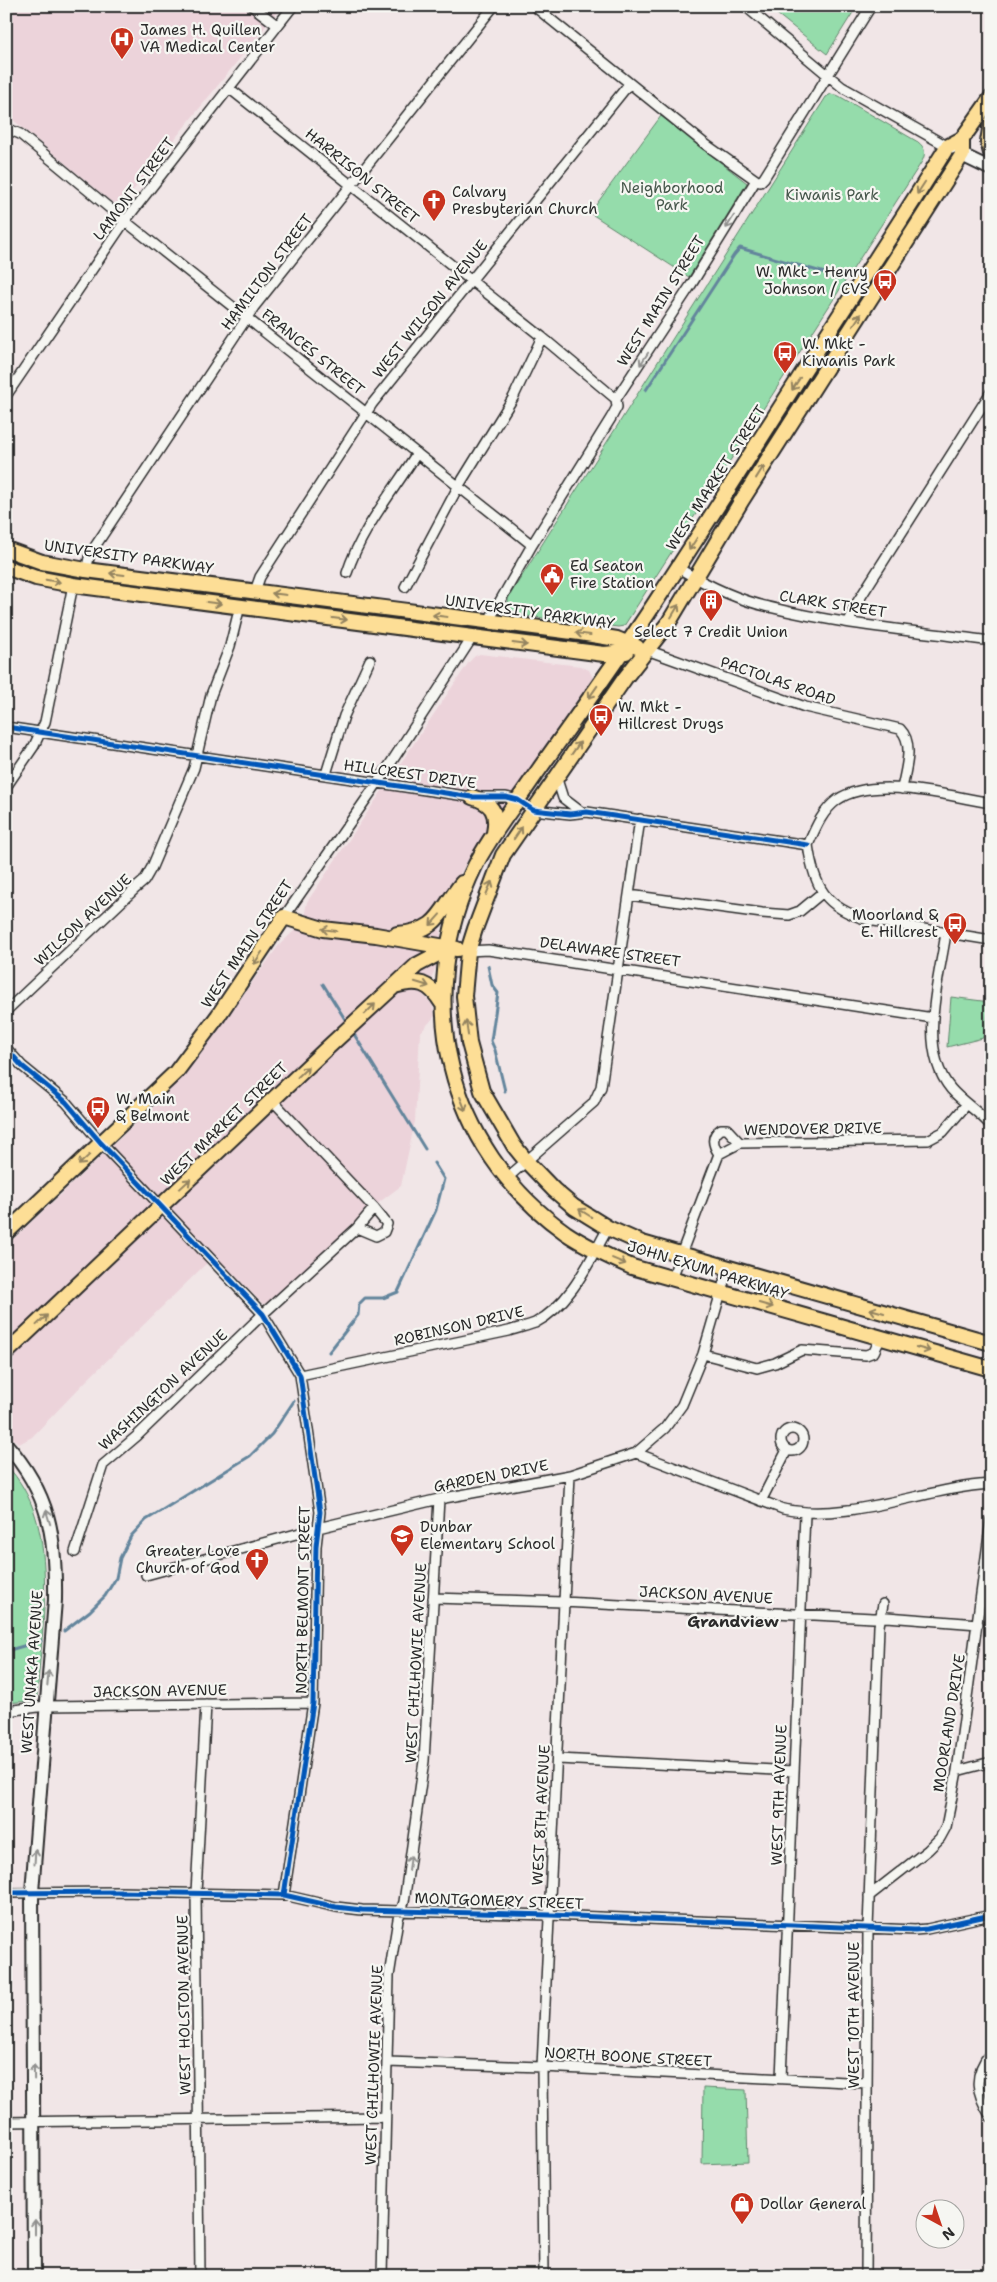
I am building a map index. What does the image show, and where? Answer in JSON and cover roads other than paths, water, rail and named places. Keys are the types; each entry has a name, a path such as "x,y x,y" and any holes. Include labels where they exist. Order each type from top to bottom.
{"main road":[{"name":"WEST MARKET STREET","path":"494,833 625,648 678,568 947,147 962,139 991,98"},
{"path":"991,123 988,142 991,152"},
{"path":"533,810 669,622 742,500 962,155 962,139"},
{"path":"962,155 991,169"},
{"name":"UNIVERSITY PARKWAY","path":"6,549 42,562 86,570 616,639 625,648"},
{"name":"UNIVERSITY PARKWAY","path":"6,567 36,578 73,584 472,638 604,654 625,648 647,650"},
{"path":"472,797 485,801 492,808 496,822 494,833"},
{"name":"JOHN EXUM PARKWAY","path":"533,810 503,855 486,894 468,951 464,996 473,1061 482,1091 502,1127 527,1162 554,1190 574,1207 608,1228 642,1243 991,1343"},
{"name":"JOHN EXUM PARKWAY","path":"494,833 474,867 461,900 449,948 442,1003 446,1045 455,1085 470,1124 507,1178 548,1219 595,1251 632,1266 991,1369"},
{"path":"376,935 419,932 428,927 437,919 474,867"},
{"name":"DELAWARE STREET","path":"284,917 323,929 376,935 468,951"},
{"name":"WEST MAIN STREET","path":"6,1233 176,1072 256,961 284,917"},
{"path":"410,941 420,950 421,956 417,965"},
{"name":"WEST MARKET STREET","path":"6,1353 394,986 417,965 449,948"},
{"path":"394,986 408,982 431,987 442,1003"},
{"name":"WEST UNAKA AVENUE","path":"6,1444 20,1460 42,1495 52,1530 56,1561 55,1600 32,1892 35,2121 34,2276"}],"street":[{"path":"252,6 278,26"},
{"name":"LAMONT STREET","path":"6,396 125,221 293,6"},
{"name":"HAMILTON STREET","path":"86,570 90,554 247,317 494,6"},
{"path":"534,6 705,144 756,180"},
{"path":"745,6 818,64 829,76 860,97 962,155"},
{"name":"WEST MAIN STREET","path":"488,622 532,545 617,407 616,399 691,285 756,180 760,182 764,178 871,6"},
{"name":"WEST WILSON AVENUE","path":"255,591 260,576 366,412 630,84"},
{"name":"HARRISON STREET","path":"229,88 352,185 470,282 542,337 616,399"},
{"name":"FRANCES STREET","path":"6,128 20,134 125,221 532,545"},
{"path":"405,587 458,487 513,398 542,337"},
{"path":"849,622 855,606 991,392"},
{"path":"347,573 352,557 381,506 417,453"},
{"name":"CLARK STREET","path":"678,568 695,578 768,607 849,622 991,641"},
{"path":"6,786 34,746 45,722 73,584"},
{"path":"196,755 211,695 230,646 240,606"},
{"name":"WEST MAIN STREET","path":"284,917 378,782 472,638"},
{"name":"PACTOLAS ROAD","path":"647,650 805,707 900,729 907,738 909,746 902,789"},
{"path":"326,774 344,716 370,660"},
{"name":"HILLCREST DRIVE","path":"6,727 472,797 506,797 518,800 533,810 570,814 580,811 808,844"},
{"name":"WILSON AVENUE","path":"6,1011 144,881 152,867 194,768 196,755"},
{"path":"556,776 563,798 580,811"},
{"path":"991,803 902,789 875,787 852,792 836,801 822,816 808,844 811,866 818,886 832,904 848,915 991,940"},
{"path":"507,1178 594,1102 601,1087 640,819"},
{"path":"629,894 762,913 788,914 800,911 823,892"},
{"path":"946,933 933,1018 932,1040 935,1060 952,1090 991,1126"},
{"name":"DELAWARE STREET","path":"468,951 485,950 933,1018"},
{"name":"NORTH BELMONT STREET","path":"6,1048 22,1066 66,1102 101,1144 263,1314 300,1375 320,1512 314,1703 284,1895"},
{"path":"273,1101 387,1224 384,1232 376,1236 357,1228"},
{"name":"WENDOVER DRIVE","path":"719,1154 740,1143 928,1140 942,1132 967,1104"},
{"path":"672,1278 719,1154 714,1146 713,1138 721,1129 728,1129 740,1143"},
{"name":"WASHINGTON AVENUE","path":"75,1552 103,1465 137,1436 263,1314 357,1228 374,1208"},
{"name":"ROBINSON DRIVE","path":"300,1375 509,1331 534,1323 556,1309 566,1297 608,1228"},
{"name":"GARDEN DRIVE","path":"146,1575 318,1528 439,1499 570,1475 636,1453 665,1428 682,1405 703,1354 719,1292 728,1268"},
{"path":"703,1354 757,1368 776,1363 802,1350 866,1354 874,1352 881,1337"},
{"path":"762,1501 787,1450"},
{"path":"636,1453 783,1509 804,1514 839,1511 991,1484"},
{"name":"WEST 8TH AVENUE","path":"544,2276 542,2067 570,1475"},
{"name":"WEST CHILHOWIE AVENUE","path":"382,2276 389,1976 404,1902 424,1762 439,1499"},
{"name":"WEST 9TH AVENUE","path":"781,2078 789,1925 793,1771 802,1614 804,1514"},
{"name":"MOORLAND DRIVE","path":"869,1896 928,1850 940,1838 946,1827 957,1771 991,1520"},
{"name":"JACKSON AVENUE","path":"433,1598 563,1602 978,1624"},
{"name":"WEST 10TH AVENUE","path":"866,2276 868,1929 883,1604"},
{"name":"JACKSON AVENUE","path":"6,1711 46,1706 314,1703"},
{"name":"WEST HOLSTON AVENUE","path":"200,2276 196,1893 206,1704"},
{"path":"558,1760 793,1771"},
{"path":"957,1771 991,1762"},
{"name":"MONTGOMERY STREET","path":"6,1893 284,1895 336,1907 401,1911 550,1915 868,1929 928,1929 991,1916"},
{"path":"991,2052 980,2068 977,2087 982,2103 991,2117"},
{"name":"NORTH BOONE STREET","path":"387,2062 542,2067 867,2083"},
{"path":"6,2122 385,2117"}],"waterway":[{"path":"646,390 740,248 842,278"},
{"path":"488,966 492,985 498,993 491,1041 505,1091"},
{"path":"323,984 348,1024"},
{"path":"352,1031 425,1149"},
{"path":"329,1352 358,1315 359,1304 365,1298 383,1298 398,1292 436,1210 444,1179 434,1163"},
{"path":"64,1631 90,1611 105,1596 116,1578 120,1558 131,1536 146,1520 250,1456 272,1434 294,1401"},
{"path":"6,1651 41,1641"}],"place":[{"name":"James H. Quillen VA Medical Center","path":"122,60"},
{"name":"Calvary Presbyterian Church","path":"434,222"},
{"name":"W. Mkt - Henry Johnson / CVS","path":"885,302"},
{"name":"W. Mkt - Kiwanis Park","path":"785,374"},
{"name":"Ed Seaton Fire Station","path":"552,596"},
{"name":"Select 7 Credit Union","path":"711,622"},
{"name":"W. Mkt - Hillcrest Drugs","path":"601,737"},
{"name":"Moorland & E. Hillcrest","path":"955,945"},
{"name":"W. Main & Belmont","path":"98,1129"},
{"name":"Dunbar Elementary School","path":"402,1557"},
{"name":"Greater Love Church of God","path":"257,1581"},
{"name":"Dollar General","path":"742,2225"}],"district":[{"name":"Grandview","path":"733,1621"}],"park label":[{"name":"Kiwanis Park","path":"832,195"},
{"name":"Neighborhood Park","path":"672,196"}]}
